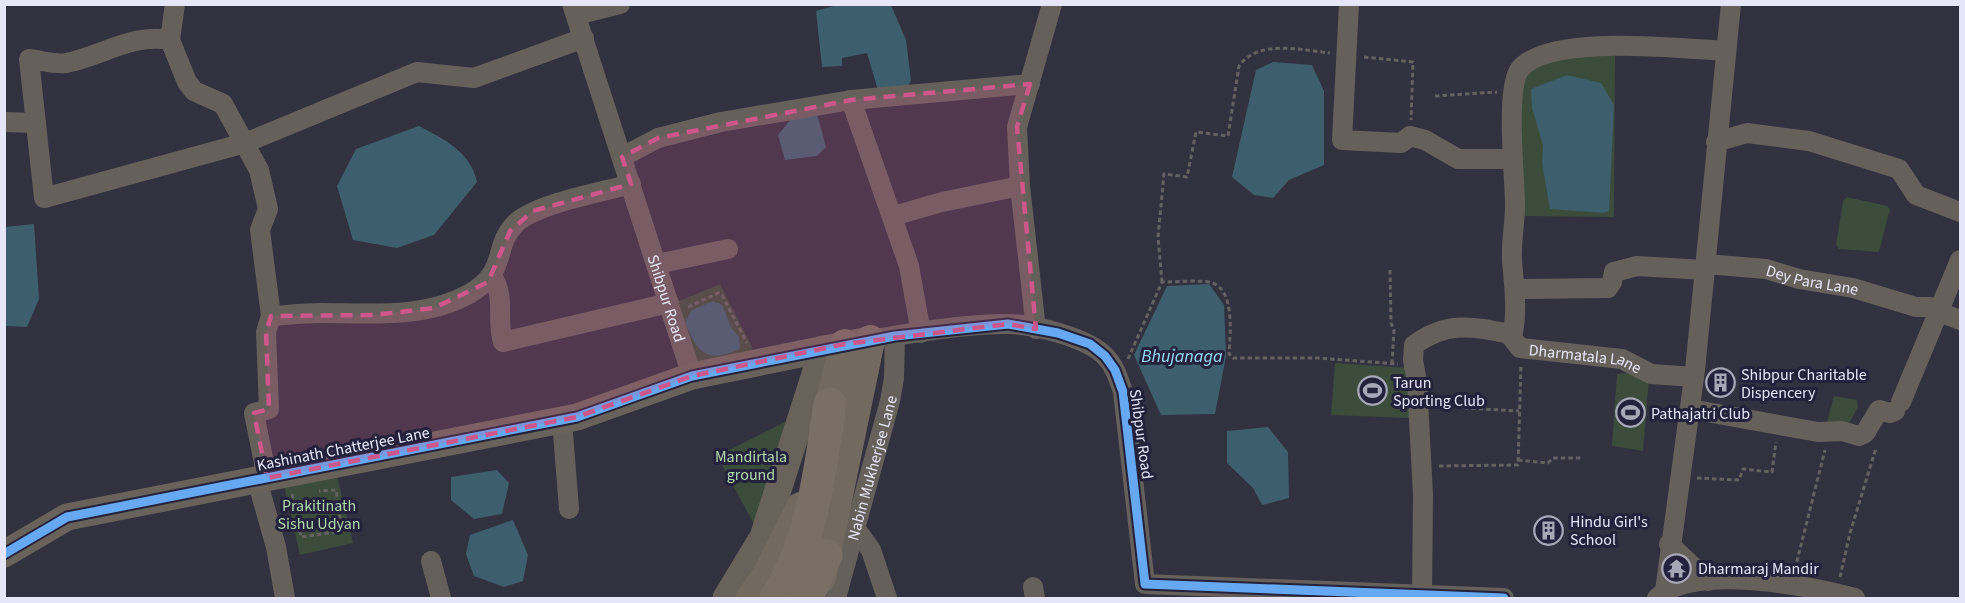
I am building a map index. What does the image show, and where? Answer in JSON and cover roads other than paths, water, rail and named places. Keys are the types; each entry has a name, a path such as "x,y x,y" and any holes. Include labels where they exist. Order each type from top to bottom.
{"highway":[{"path":"776,598 806,545 830,404"},
{"path":"806,545 828,597"}],"main road":[{"path":"830,404 858,342"},
{"path":"751,598 767,575 806,545 858,342"}],"street":[{"path":"175,4 170,40 187,82 194,91 224,104 259,170 268,209 260,230 271,316 266,333 269,409 254,413 262,479 285,598"},
{"path":"574,10 620,4"},
{"path":"1036,329 1020,186 1017,127 1052,4"},
{"path":"1349,4 1342,140 1401,143 1410,136 1425,140 1432,147 1458,159 1513,159"},
{"path":"1731,4 1694,377 1661,595 1717,578 1791,585 1845,596"},
{"name":"Shibpur Road","path":"574,10 692,376 858,342 921,333 1008,324 1058,333 1090,344 1105,356 1115,370 1123,393 1145,591 1504,598"},
{"path":"170,40 156,37 125,42 65,63 29,59 44,198 245,142 417,72 474,78 584,38"},
{"path":"1517,343 1512,261 1515,204 1514,91 1519,71 1528,62 1555,50 1613,46 1726,51"},
{"path":"622,157 658,138 721,122 851,100 1030,84"},
{"path":"851,100 909,266 921,333"},
{"path":"1718,121 1747,133 1809,141 1899,169 1916,195 1960,212"},
{"path":"4,122 36,123"},
{"path":"1716,142 1747,133"},
{"path":"271,316 319,313 374,315 434,308 467,295 488,282 510,231 516,223 532,212 631,184"},
{"path":"892,216 942,202 1020,186"},
{"path":"657,264 728,249"},
{"path":"1690,409 1859,436 1865,433 1879,410 1890,413 1898,406 1960,260"},
{"name":"Dey Para Lane","path":"1515,288 1608,288 1614,272 1636,267 1766,269 1799,279 1853,288 1916,307 1930,307 1960,320"},
{"path":"492,276 498,285 501,305 499,329 503,342 671,308"},
{"name":"Dharmatala Lane","path":"1422,596 1424,516 1418,394 1413,360 1414,345 1432,332 1452,326 1485,329 1509,334 1517,343 1622,359 1651,374 1694,377"},
{"path":"726,598 763,537 858,342"},
{"name":"Nabin Mukherjee Lane","path":"828,597 855,528 890,401 894,378 858,342"},
{"name":"Kashinath Chatterjee Lane","path":"4,554 68,517 262,479 311,481 562,420 692,376"},
{"path":"562,420 569,509"},
{"path":"855,528 871,550 887,598"},
{"path":"1670,544 1708,581"},
{"path":"431,561 441,598"}],"water":[{"path":"837,5 891,5 906,40 911,81 904,91 878,90 867,53 842,58 842,66 822,67 816,11"},
{"path":"1273,62 1312,65 1324,91 1324,165 1289,180 1273,198 1254,195 1232,177 1256,70"},
{"path":"1567,75 1601,83 1614,105 1609,211 1603,213 1550,209 1542,163 1543,145 1532,108 1531,89"},
{"path":"817,114 826,147 817,156 785,160 778,135 791,119"},
{"path":"419,126 447,142 463,155 469,162 477,182 434,235 397,248 353,240 337,186 356,149"},
{"path":"34,224 39,299 27,327 5,326 5,227"},
{"name":"Bhujanaga","path":"1209,284 1224,305 1226,356 1215,414 1161,415 1134,355 1167,286"},
{"path":"713,301 722,305 732,329 739,337 740,349 711,355 699,348 694,341 685,322 692,310"},
{"path":"1268,427 1288,452 1289,498 1262,505 1253,488 1227,463 1227,431"},
{"path":"497,470 509,483 502,514 474,519 451,500 451,477"},
{"path":"513,520 528,555 523,581 504,587 474,576 466,554 470,535"}],"place":[{"name":"Shibpur Charitable Dispencery","path":"1720,383"},
{"name":"Tarun Sporting Club","path":"1372,391"},
{"name":"Pathajatri Club","path":"1630,413"},
{"name":"Hindu Girl's School","path":"1549,530"},
{"name":"Dharmaraj Mandir","path":"1677,568"}],"park label":[{"name":"Mandirtala ground","path":"751,465"},
{"name":"Prakitinath Sishu Udyan","path":"319,514"}]}
